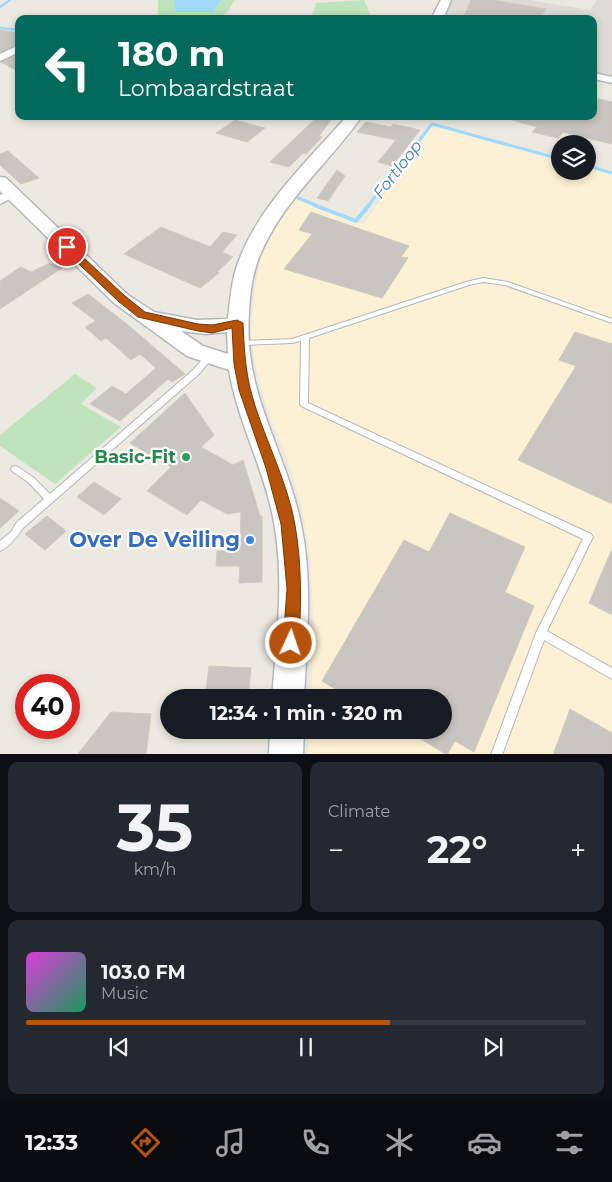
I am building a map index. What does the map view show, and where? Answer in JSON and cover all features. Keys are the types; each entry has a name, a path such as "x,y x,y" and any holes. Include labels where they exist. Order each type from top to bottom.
{"street":[{"path":"439,15 446,0"},
{"path":"3,57 15,50"},
{"path":"597,77 612,80"},
{"path":"288,689 294,589 288,524 272,468 244,390 238,342 244,275 250,256 265,225 352,120"},
{"path":"4,192 121,299 195,351 210,356 238,342"},
{"path":"142,314 198,328 212,329 238,342"},
{"path":"171,333 197,342 238,342"},
{"path":"286,754 287,739"}],"lane":[{"path":"238,342 292,341 468,283 483,280 506,283 612,321"},
{"path":"306,337 304,404 588,536 541,633 496,754"},
{"path":"0,547 14,535 20,525 196,372 210,356"},
{"path":"14,469 31,480 50,499"},
{"path":"541,633 612,674"}],"shaded area":[{"path":"444,0 529,0 590,10 597,0 612,0 612,81 597,78 597,15 435,15"},
{"path":"433,124 551,156 551,180 596,180 596,168 612,172 612,754 308,754 309,739 452,739 452,689 311,689 314,628 309,549 302,508 288,461 267,408 255,363 251,335 254,293 261,257 272,230 295,198 364,224"}],"green space":[{"path":"158,0 235,0 226,15 158,15"},
{"path":"364,0 370,15 312,15 316,3"},
{"path":"75,374 97,388 81,404 121,427 55,484 0,446 0,435"}],"water":[{"path":"174,0 221,0 213,12 176,12"}],"building":[{"path":"471,0 492,0 546,9 541,15 465,15"},
{"path":"0,30 15,32 15,45 0,52"},
{"path":"15,56 15,70 1,62"},
{"path":"597,99 612,102 612,144 596,140 596,135 575,135 563,132 560,135 551,136 532,132 537,127 512,120 597,120"},
{"path":"235,120 265,128 247,142 216,133"},
{"path":"314,120 331,120 319,136 322,137 306,154 303,153 289,167 270,162"},
{"path":"366,122 391,127 393,124 420,130 392,166 378,162 396,140 357,132"},
{"path":"8,151 39,178 21,184 0,165 0,154"},
{"path":"337,170 345,176 328,201 317,198"},
{"path":"311,212 409,246 401,257 408,258 382,298 284,269 312,234 299,230"},
{"path":"161,227 210,247 223,232 237,235 222,252 233,257 217,272 219,273 200,288 124,254"},
{"path":"50,263 62,268 0,309 0,281 21,267 31,272"},
{"path":"88,294 128,325 185,374 172,382 168,379 120,421 90,404 112,386 126,394 156,368 140,354 131,360 106,338 101,341 85,327 96,321 72,303"},
{"path":"575,332 612,344 612,504 518,460 576,366 559,360"},
{"name":"Basic-Fit","path":"185,393 214,435 201,447 233,465 243,460 260,516 262,516 262,582 239,583 240,566 216,566 217,551 240,550 241,512 227,514 201,500 187,515 147,491 171,467 130,443"},
{"path":"94,482 121,499 104,515 77,497"},
{"path":"0,498 19,511 0,528"},
{"path":"450,513 525,547 505,592 534,606 474,752 455,741 448,754 445,754 421,739 452,739 452,689 336,689 322,681 404,540 429,552"},
{"path":"47,516 66,531 45,550 25,534"},
{"path":"612,549 612,615 589,603"},
{"path":"209,666 251,668 249,689 206,689"},
{"path":"570,709 612,733 612,754 553,754"},
{"path":"111,712 151,714 146,754 78,754"}],"waterway":[{"path":"0,7 10,0"},
{"path":"0,28 15,30"},
{"name":"Fortloop","path":"368,206 432,124 551,157"},
{"name":"Fortloop","path":"596,168 612,173"},
{"name":"Fortloop","path":"298,198 318,206"},
{"name":"Fortloop","path":"314,205 356,221 369,205"}],"place":[{"name":"Basic-Fit","path":"186,457"},
{"name":"Over De Veiling","path":"250,540"}],"route":[{"path":"67,247 121,299 142,314 198,328 212,329 237,323 239,364 244,390 282,497 288,524 294,589 291,643"}]}
